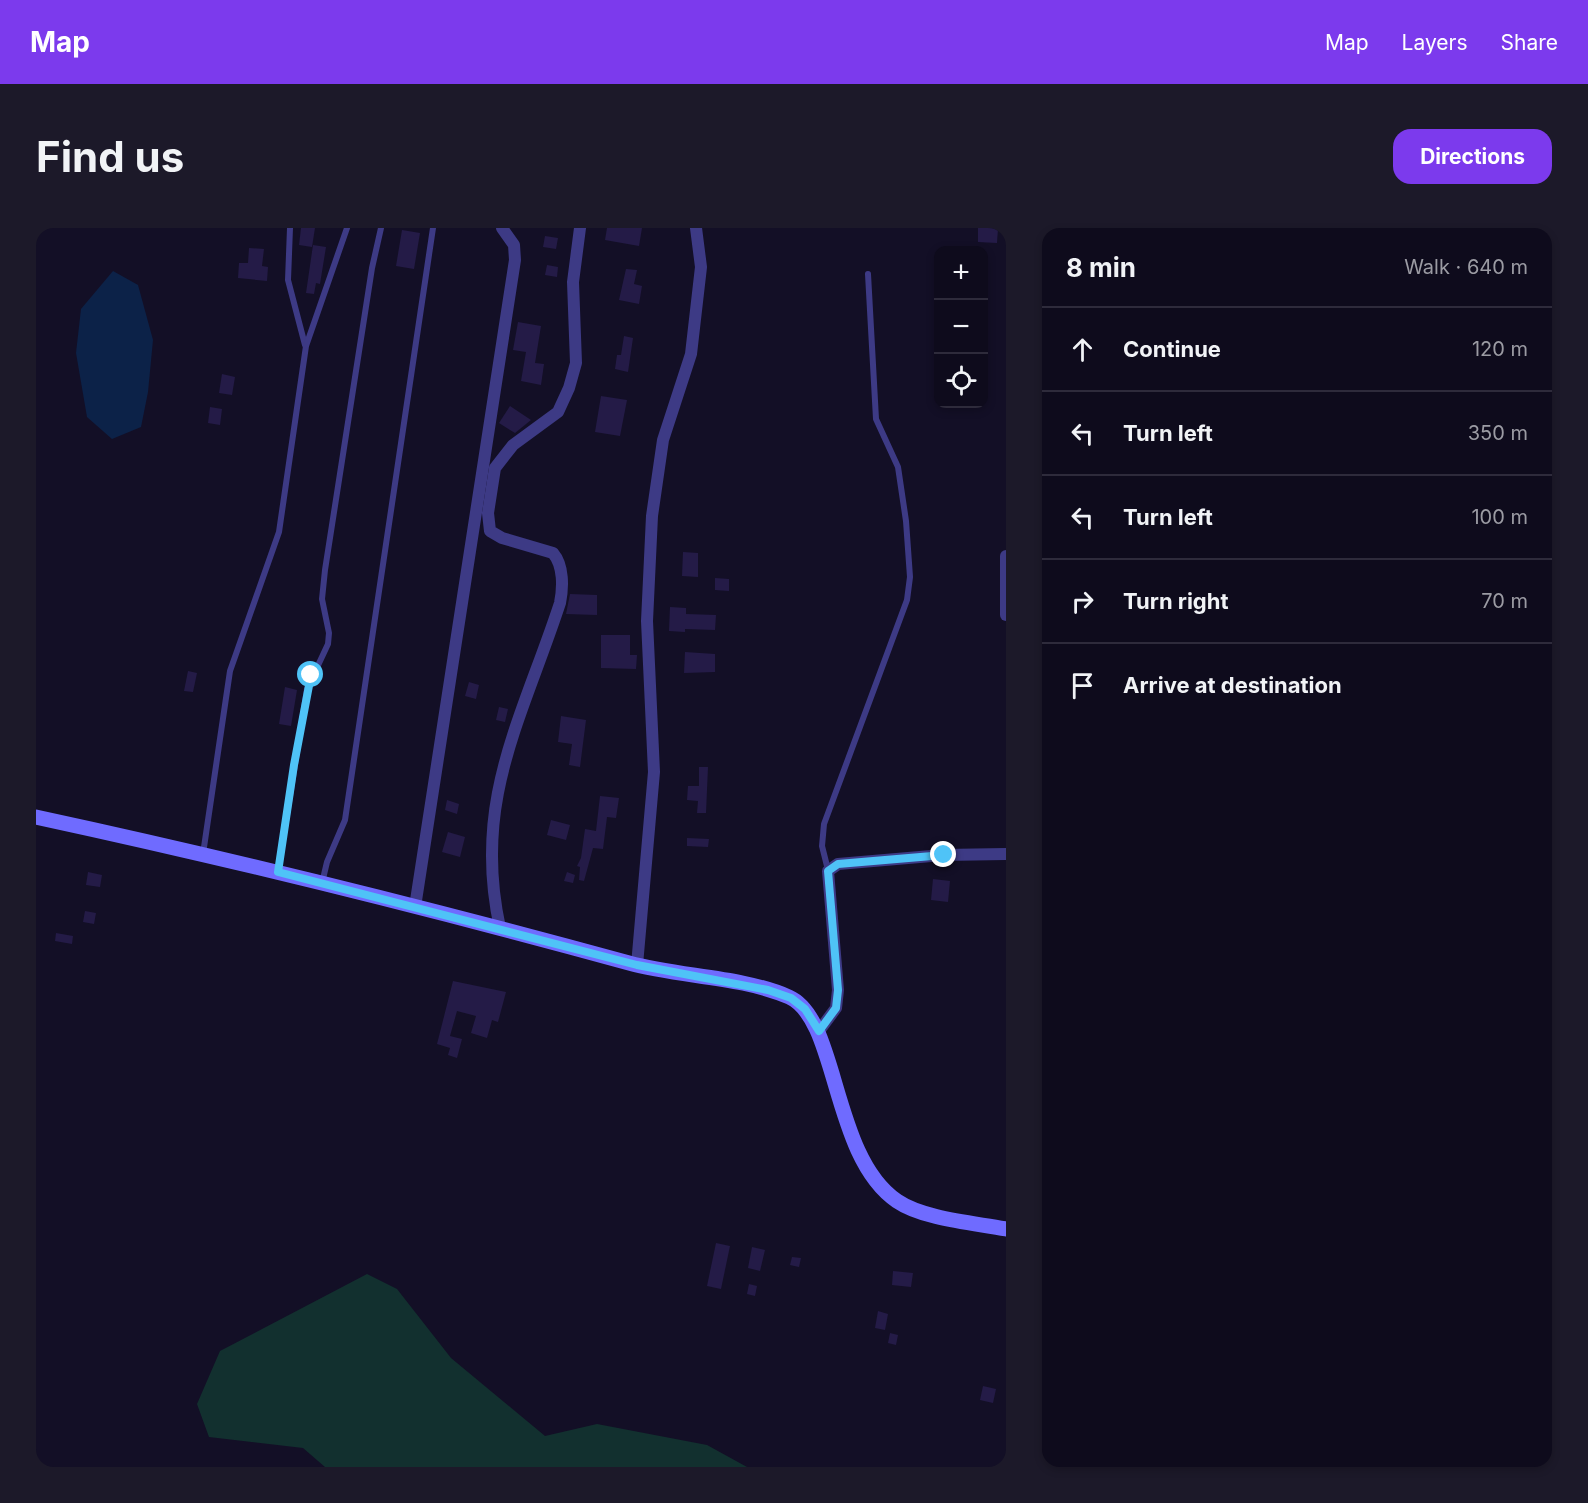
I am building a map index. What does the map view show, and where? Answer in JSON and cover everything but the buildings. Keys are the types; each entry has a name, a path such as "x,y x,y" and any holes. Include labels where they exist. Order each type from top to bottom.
{"street":[{"path":"415,907 515,260 514,245 502,228"},
{"path":"500,928 490,873 496,794 505,757 557,612 562,582 558,558 553,553 501,538 490,531 488,513 492,479 502,456 558,412 569,388 576,363 573,282 580,228"},
{"path":"637,965 654,772 647,621 652,516 663,440 691,354 701,267 696,228"},
{"path":"1006,556 1006,615"},
{"path":"36,817 278,872 637,965 768,990 791,998 805,1009 819,1031 849,1135 873,1179 898,1202 927,1213 1006,1229"},
{"path":"819,1031 836,1008 838,990 828,871 838,864 944,855 1006,854"}],"lane":[{"path":"290,228 288,280 306,346"},
{"path":"203,855 230,671 244,624 271,557 284,512 306,346 347,228"},
{"path":"278,872 307,689 311,675 327,644 327,622 322,599 325,570 372,268 381,228"},
{"path":"322,883 327,862 345,820 433,228"},
{"path":"828,871 822,846 824,824 907,600 910,577 906,521 897,467 876,419 868,274"}],"green space":[{"path":"367,1274 397,1289 451,1358 545,1436 597,1424 707,1445 747,1467 325,1467 303,1448 209,1437 197,1404 220,1351"}],"water":[{"path":"113,271 138,285 153,340 148,392 141,427 112,439 87,417 76,353 81,309"}],"route":[{"path":"311,675 294,765 278,872 637,965 768,990 791,998 805,1009 819,1031 836,1008 838,990 828,871 838,864 944,855"}]}
